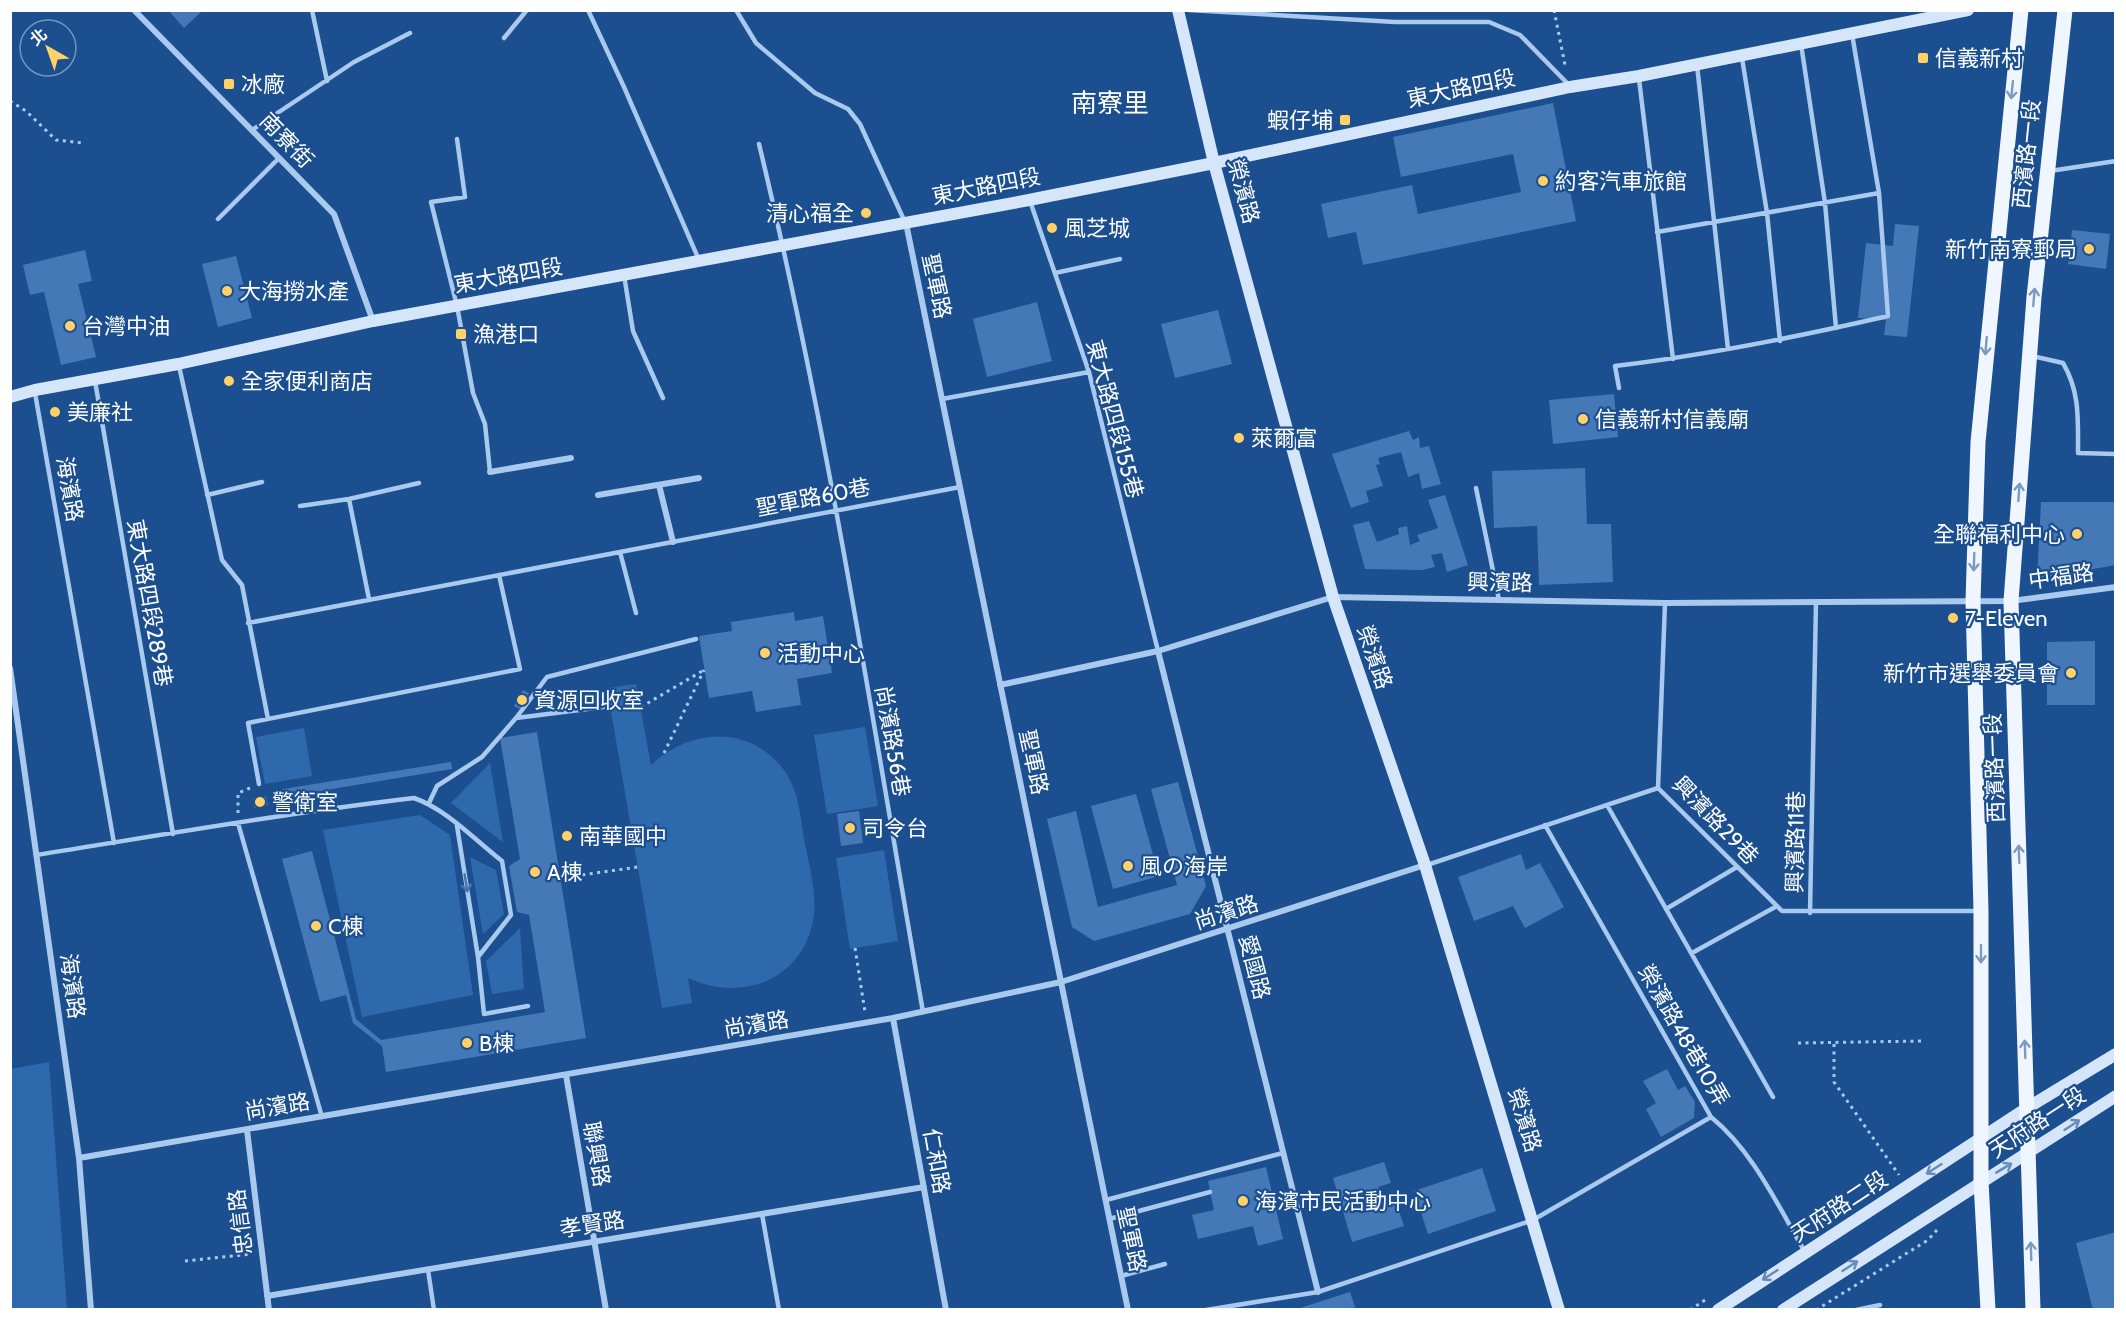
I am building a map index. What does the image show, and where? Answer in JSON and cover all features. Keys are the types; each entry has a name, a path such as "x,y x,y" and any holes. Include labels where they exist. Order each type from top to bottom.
{"main road":[{"name":"西濱路一段","path":"1981,1182 1980,911 1973,601 1978,442 2020,10"},
{"name":"西濱路一段","path":"2033,1310 2011,601 2029,355 2065,10"},
{"path":"1981,1182 1988,1310"}],"street":[{"name":"南寮街","path":"134,10 334,214 373,321"},
{"name":"榮濱路","path":"1178,10 1214,163 1333,597 1425,866 1559,1310"},
{"name":"東大路四段","path":"10,397 94,378 178,364 373,321 1029,200 1570,87 1639,76 1968,10"},
{"name":"聖軍路","path":"906,223 1128,1310"},
{"path":"490,472 571,458"},
{"path":"598,495 699,478"},
{"path":"659,485 673,542"},
{"name":"中福路","path":"2011,601 2115,587"},
{"name":"興濱路","path":"1000,685 1158,651 1333,597 1665,603 2011,601"},
{"name":"愛國路","path":"1158,651 1318,1292"},
{"name":"海濱路","path":"10,668 79,1158 91,1310"},
{"name":"尚濱路","path":"79,1158 923,1012 1061,982 1425,866"},
{"name":"仁和路","path":"893,1018 946,1310"},
{"name":"天府路一段","path":"1982,1137 2115,1054"},
{"name":"聯興路","path":"566,1075 606,1310"},
{"name":"天府路一段","path":"1981,1182 2028,1154 2115,1096"},
{"name":"忠信路","path":"247,1130 269,1310"},
{"name":"天府路二段","path":"1718,1310 1982,1137"},
{"path":"1787,1309 1981,1182"},
{"name":"孝賢路","path":"267,1296 924,1187"}],"lane":[{"path":"312,10 327,81"},
{"path":"504,38 527,10"},
{"path":"588,10 624,87 699,262"},
{"path":"736,10 756,43 815,93 848,109 860,124 906,223"},
{"path":"1189,10 1395,22 1489,21 1520,35 1570,87"},
{"path":"252,130 354,62 410,33"},
{"path":"1620,388 1615,366 1780,341 1888,316 1879,193 1852,34"},
{"path":"1801,44 1824,203 1836,328"},
{"path":"1742,56 1767,213 1780,341"},
{"path":"1697,64 1728,349"},
{"path":"1639,76 1673,359"},
{"path":"457,139 465,197 431,202 457,306 473,393 485,424 490,472"},
{"name":"尚濱路56巷","path":"759,144 784,246 838,510 923,1012"},
{"path":"218,219 279,158"},
{"path":"2047,171 2115,161"},
{"path":"1657,232 1879,193"},
{"name":"東大路四段155巷","path":"1029,200 1089,372 1158,651"},
{"path":"1055,273 1120,259"},
{"path":"624,275 633,331 663,398"},
{"path":"2029,355 2062,363 2073,381 2078,403 2078,453 2115,454"},
{"path":"178,364 222,560 242,585 268,719"},
{"path":"942,399 1089,372"},
{"name":"東大路四段289巷","path":"94,378 173,834"},
{"name":"海濱路","path":"35,390 114,843"},
{"path":"207,495 262,482"},
{"path":"300,506 349,499 419,483"},
{"name":"聖軍路60巷","path":"248,622 960,487"},
{"path":"1476,488 1499,600"},
{"path":"349,499 369,599"},
{"path":"620,552 636,613"},
{"path":"259,784 248,723 520,669 499,575"},
{"name":"興濱路11巷","path":"1816,602 1810,912 1980,911"},
{"name":"興濱路29巷","path":"1665,603 1658,788 1777,906"},
{"path":"429,803 437,786 482,757 547,677 696,639"},
{"path":"516,718 611,706"},
{"path":"1425,866 1658,788"},
{"path":"36,855 173,834 285,813 414,798 429,803 502,861 511,915 478,957"},
{"path":"1607,804 1773,1097"},
{"path":"238,823 322,1117"},
{"name":"榮濱路48巷10弄","path":"1545,825 1711,1117 1727,1131 1777,1203 1805,1252"},
{"path":"457,826 478,957 484,1014 528,1006"},
{"path":"1666,909 1737,867"},
{"path":"1692,953 1777,906 1782,911 1810,912"},
{"path":"1206,1310 1318,1292 1533,1220 1711,1117"},
{"path":"1106,1200 1283,1153"},
{"path":"1109,1219 1210,1192"},
{"path":"762,1214 779,1310"},
{"path":"1121,1276 1165,1264"},
{"path":"428,1269 435,1310"},
{"path":"1856,1310 1880,1305"}],"path":[{"path":"1554,10 1570,87"},
{"path":"10,101 26,111 56,140 83,143"},
{"path":"641,707 704,670 664,753"},
{"path":"238,823 238,793 259,784"},
{"path":"560,879 638,867"},
{"path":"855,948 866,1023"},
{"path":"1798,1043 1923,1041"},
{"path":"1834,1044 1834,1082 1906,1187"},
{"path":"186,1261 262,1253"}],"shaded area":[{"path":"636,684 651,765 667,752 685,743 704,738 723,737 742,740 760,748 776,760 789,778 795,792 814,890 813,921 806,942 796,959 782,972 766,981 747,987 728,988 708,985 688,978 692,1003 662,1008 607,688"},
{"path":"865,727 878,806 827,814 814,735"},
{"path":"304,728 312,776 265,784 256,737"},
{"path":"490,763 503,842 451,803"},
{"path":"420,815 450,835 473,995 362,1017 323,830"},
{"path":"884,850 898,941 850,949 836,858"},
{"path":"470,857 496,870 504,914 483,934"},
{"path":"520,928 524,989 492,994 486,961"},
{"path":"49,1062 67,1309 11,1309 11,1069"}],"building":[{"path":"168,10 203,10 184,28"},
{"name":"約客汽車旅館","path":"1553,103 1576,221 1363,265 1356,232 1328,238 1321,204 1412,185 1418,214 1521,192 1513,154 1401,177 1393,137"},
{"path":"1895,224 1919,226 1907,337 1884,335 1886,320 1858,318 1866,243 1893,246"},
{"name":"新竹南寮郵局","path":"2072,230 2110,234 2106,269 2068,264"},
{"name":"台灣中油","path":"85,250 92,281 78,284 96,357 61,365 44,292 30,295 23,265"},
{"name":"大海撈水產","path":"236,256 252,318 218,327 202,264"},
{"path":"1037,302 1052,361 987,377 973,319"},
{"path":"1218,310 1232,364 1175,378 1161,324"},
{"name":"信義新村信義廟","path":"1614,394 1618,437 1553,444 1549,400"},
{"path":"1409,431 1413,440 1419,437 1420,448 1429,446 1441,484 1422,489 1419,473 1408,477 1401,452 1378,458 1380,464 1376,465 1383,486 1366,491 1369,502 1351,508 1332,454"},
{"path":"1585,468 1587,524 1611,524 1613,582 1539,585 1537,526 1494,528 1492,471"},
{"path":"1445,495 1468,565 1447,572 1442,553 1431,555 1435,567 1422,570 1365,569 1353,525 1369,521 1377,542 1399,534 1398,528 1407,526 1410,545 1420,541 1417,535 1438,528 1428,500"},
{"name":"全聯福利中心","path":"2041,502 2116,502 2116,565 2037,579"},
{"name":"活動中心","path":"794,612 795,621 823,616 832,673 797,679 801,705 756,712 752,691 709,698 699,636 732,631 731,622"},
{"name":"新竹市選舉委員會","path":"2095,641 2095,705 2047,705 2047,642"},
{"name":"資源回收室","path":"523,690 529,693 520,709 514,706"},
{"path":"537,732 586,1038 386,1072 382,1046 353,1023 346,995 320,1002 282,859 312,851 356,1019 381,1040 545,1012 529,915 517,912 509,866 520,859 500,738"},
{"path":"451,762 452,769 284,797 283,789"},
{"path":"1178,782 1206,886 1190,914 1094,941 1072,927 1047,819 1076,811 1098,907 1177,885 1151,789"},
{"path":"1136,794 1159,876 1113,889 1091,806"},
{"name":"警衛室","path":"266,796 268,805 254,808 253,798"},
{"name":"司令台","path":"859,811 863,843 841,846 837,814"},
{"path":"1521,854 1526,870 1540,863 1564,907 1525,928 1513,906 1474,921 1458,877"},
{"path":"1667,1069 1678,1090 1685,1086 1695,1102 1694,1118 1661,1137 1646,1109 1656,1103 1643,1081"},
{"path":"1384,1162 1391,1183 1378,1187 1384,1206 1396,1202 1404,1226 1352,1242 1333,1178"},
{"name":"海濱市民活動中心","path":"1266,1167 1283,1239 1258,1246 1253,1226 1198,1239 1192,1215 1214,1210 1208,1181"},
{"path":"1482,1168 1496,1211 1428,1234 1414,1191"},
{"path":"2116,1232 2116,1310 2093,1310 2076,1243"},
{"path":"1350,1292 1356,1310 1297,1310 1297,1309"}],"place":[{"name":"信義新村","path":"1923,58"},
{"name":"冰廠","path":"229,84"},
{"name":"蝦仔埔","path":"1345,120"},
{"name":"約客汽車旅館","path":"1543,181"},
{"name":"清心福全","path":"866,213"},
{"name":"風芝城","path":"1052,228"},
{"name":"新竹南寮郵局","path":"2089,249"},
{"name":"大海撈水產","path":"227,291"},
{"name":"台灣中油","path":"70,326"},
{"name":"漁港口","path":"461,334"},
{"name":"全家便利商店","path":"229,381"},
{"name":"美廉社","path":"55,412"},
{"name":"信義新村信義廟","path":"1583,419"},
{"name":"萊爾富","path":"1239,438"},
{"name":"全聯福利中心","path":"2077,534"},
{"name":"7-Eleven","path":"1953,618"},
{"name":"活動中心","path":"765,653"},
{"name":"新竹市選舉委員會","path":"2071,673"},
{"name":"資源回收室","path":"522,700"},
{"name":"警衛室","path":"260,802"},
{"name":"司令台","path":"850,828"},
{"name":"南華國中","path":"567,836"},
{"name":"風の海岸","path":"1128,866"},
{"name":"A棟","path":"535,872"},
{"name":"C棟","path":"316,926"},
{"name":"B棟","path":"467,1043"},
{"name":"海濱市民活動中心","path":"1243,1201"}],"district":[{"name":"南寮里","path":"1110,103"}]}
